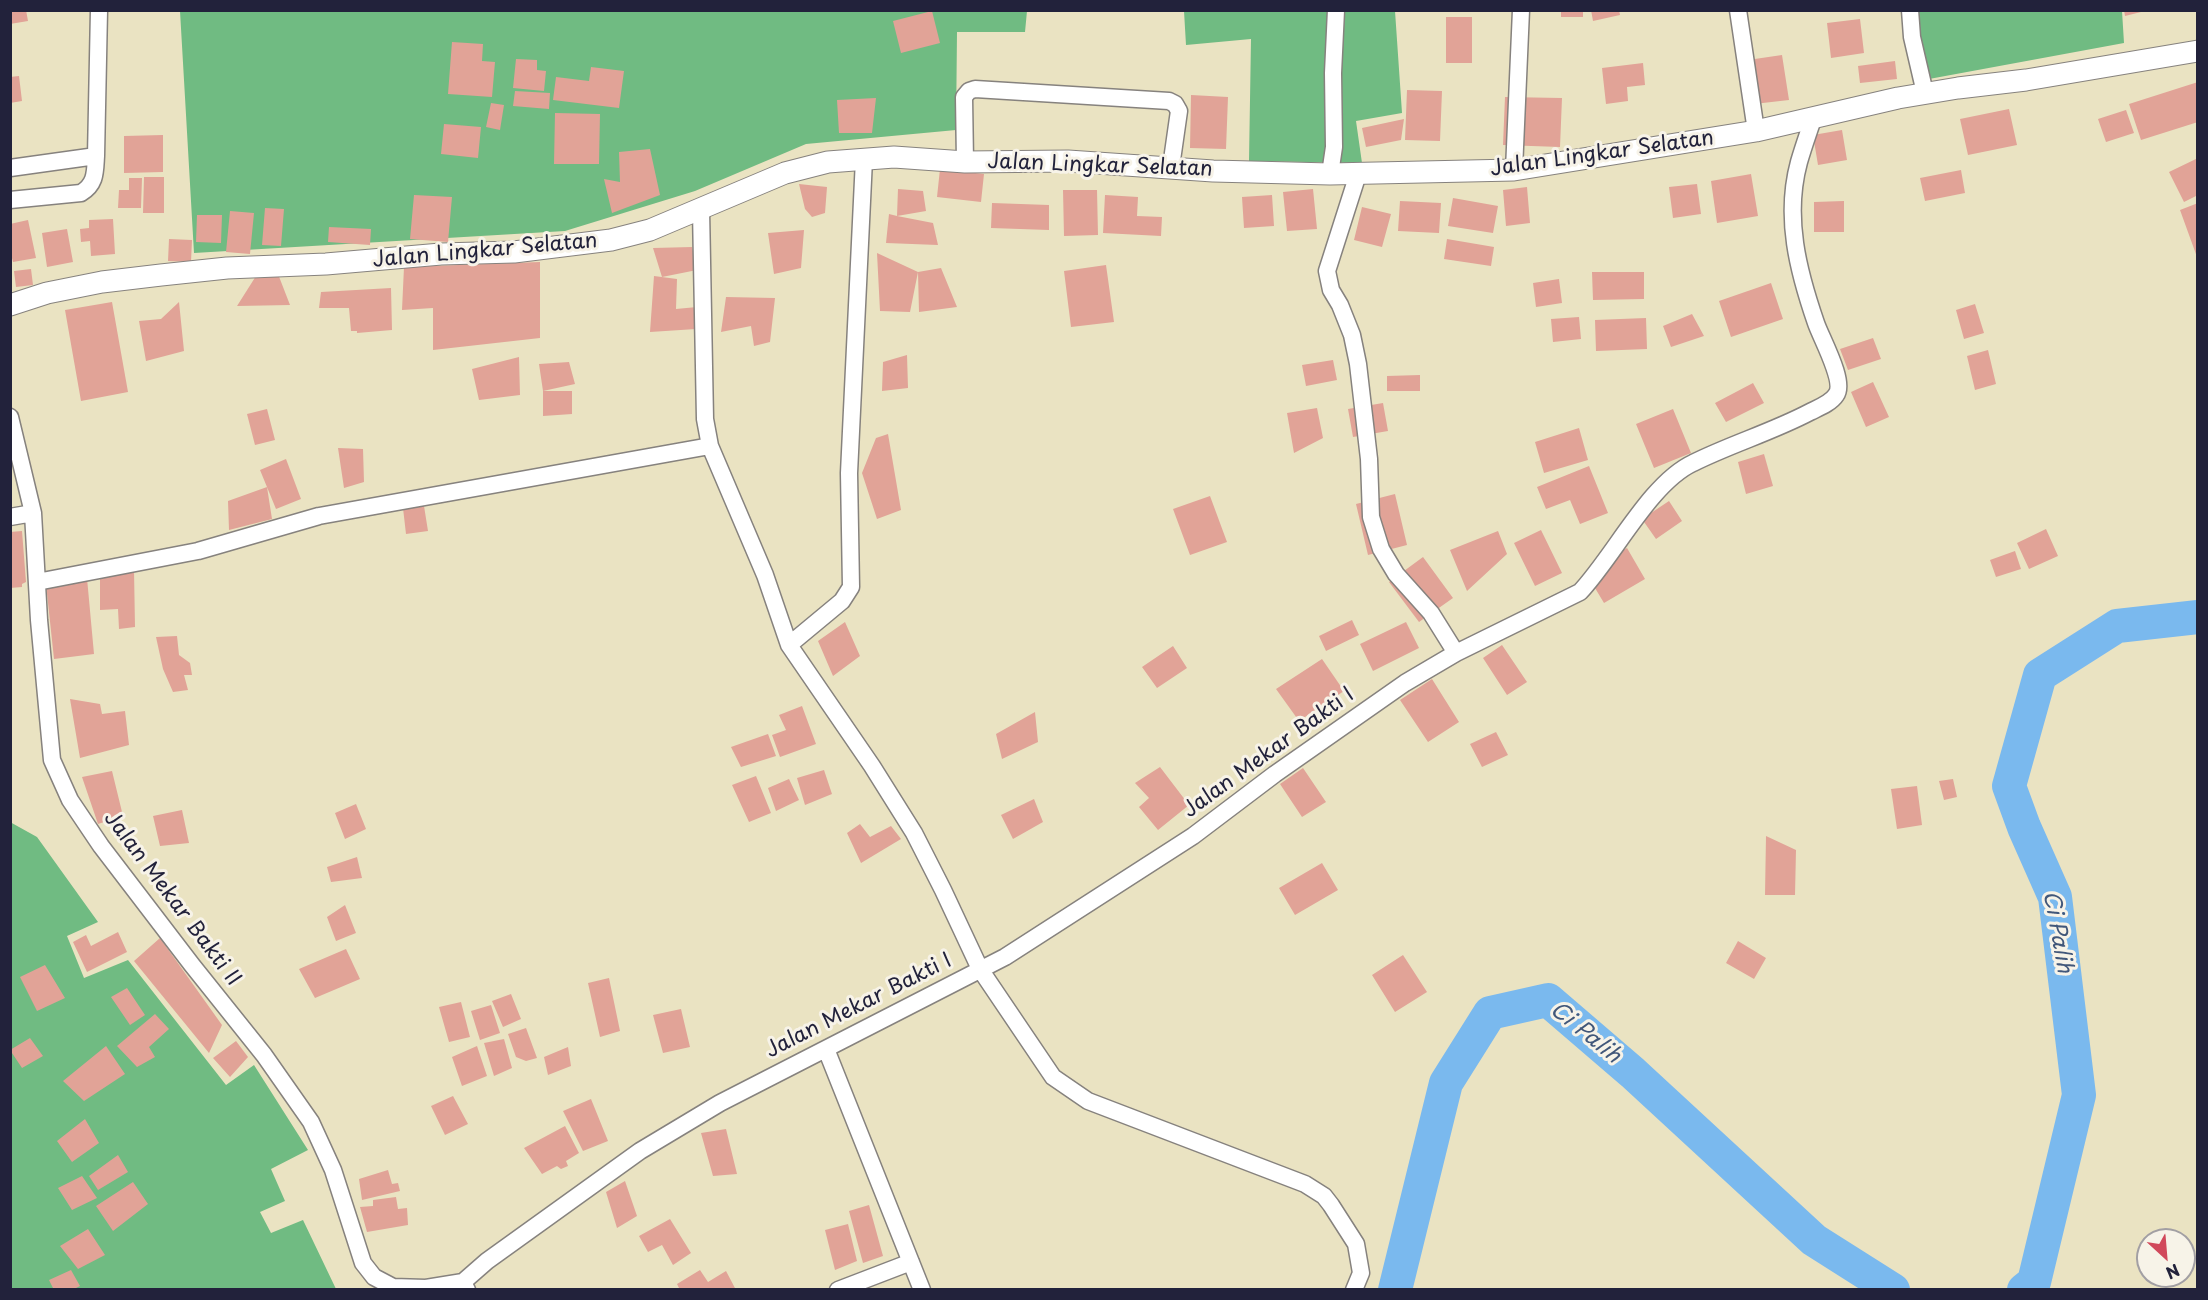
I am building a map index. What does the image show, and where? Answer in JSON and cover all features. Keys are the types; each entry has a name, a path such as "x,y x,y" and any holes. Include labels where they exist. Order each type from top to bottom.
{"street":[{"path":"10,200 81,193 90,188 95,179 99,10"},
{"path":"1330,174 1334,147 1333,73 1336,10"},
{"path":"1514,170 1521,10"},
{"path":"1738,10 1756,131"},
{"path":"1910,10 1912,38 1925,93"},
{"name":"Jalan Lingkar Selatan","path":"10,305 46,293 102,282 161,275 226,268 326,264 441,254 514,252 611,240 650,230 785,173 828,162 894,157 965,162 1068,161 1269,173 1330,174 1514,170 1756,131 1925,93 2026,80 2198,51"},
{"path":"965,162 964,97 969,91 975,89 1169,101 1175,104 1179,111 1171,167"},
{"name":"Jalan Mekar Bakti I","path":"465,1286 487,1261 640,1151 720,1103 980,969 1044,933 1193,836 1275,774 1387,695 1456,653 1580,592 1596,575 1671,477 1684,468 1793,421 1824,405 1836,395 1840,384 1816,324 1803,283 1793,235 1793,201 1798,164 1813,119"},
{"path":"10,168 96,156"},
{"path":"789,645 842,601 851,587 849,473 864,159"},
{"path":"1358,174 1327,271 1331,290 1340,305 1352,335 1358,364 1369,459 1371,517 1381,549 1396,574 1431,613 1456,653"},
{"path":"701,210 705,419 710,446 765,575 789,645 872,766 914,833 980,969 1053,1077 1088,1101 1305,1184 1324,1196 1356,1244 1361,1273 1354,1290"},
{"name":"Jalan Mekar Bakti II","path":"10,417 33,513 52,760 70,800 101,846 264,1054 310,1122 333,1170 363,1263 374,1277 393,1287 465,1286"},
{"path":"37,582 198,551 319,516 710,446"},
{"path":"10,517 33,513"},
{"path":"826,1049 922,1290"},
{"path":"838,1290 911,1262"}],"green space":[{"path":"180,11 1027,11 1025,32 957,32 956,130 806,144 695,191 565,231 194,253"},
{"path":"1184,11 1395,11 1402,113 1356,121 1362,163 1249,161 1251,39 1186,45"},
{"path":"1916,11 2122,11 2124,43 1929,79"},
{"path":"10,822 37,837 98,922 67,936 84,978 128,960 226,1085 254,1065 308,1150 271,1169 285,1201 260,1212 271,1233 303,1220 336,1289 11,1289"}],"building":[{"path":"10,10 26,10 28,21 10,24"},
{"path":"1561,10 1583,10 1583,17 1561,17"},
{"path":"1591,10 1619,10 1620,15 1593,21"},
{"path":"2124,10 2145,10 2145,11 2125,16"},
{"path":"932,11 940,43 901,53 893,21"},
{"path":"1446,17 1472,17 1472,63 1446,63"},
{"path":"1860,19 1864,53 1831,58 1827,23"},
{"path":"452,42 483,44 482,61 495,62 492,97 448,94"},
{"path":"1782,55 1789,100 1754,104 1748,60"},
{"path":"516,59 537,60 537,70 546,71 544,91 513,88"},
{"path":"1895,61 1897,79 1860,83 1858,66"},
{"path":"1643,63 1645,85 1627,87 1628,101 1606,104 1602,68"},
{"path":"591,67 624,71 619,108 553,100 556,77 589,81"},
{"path":"19,76 22,101 10,103 10,77"},
{"path":"2198,82 2198,122 2141,140 2129,104"},
{"path":"1407,90 1442,91 1440,141 1405,140"},
{"path":"515,91 550,93 549,109 513,106"},
{"path":"1191,95 1228,97 1226,149 1190,148"},
{"path":"1505,97 1562,98 1560,147 1503,145"},
{"path":"876,98 872,133 839,133 837,100"},
{"path":"491,103 504,105 500,130 486,127"},
{"path":"2009,109 2017,145 1968,155 1960,119"},
{"path":"2126,110 2134,133 2106,142 2098,119"},
{"path":"555,113 600,114 599,164 554,164"},
{"path":"1404,119 1401,140 1366,147 1362,128"},
{"path":"444,124 481,127 478,158 441,154"},
{"path":"1842,130 1847,160 1818,165 1813,135"},
{"path":"163,135 163,172 124,173 124,136"},
{"path":"650,149 660,195 612,213 604,179 620,182 619,152"},
{"path":"2198,158 2198,195 2184,202 2169,172"},
{"path":"940,169 984,174 981,202 937,197"},
{"path":"1961,170 1965,193 1925,201 1920,178"},
{"path":"1751,174 1758,216 1717,223 1711,181"},
{"path":"144,177 164,177 164,213 143,213"},
{"path":"129,178 142,178 141,208 118,208 119,190 129,190"},
{"path":"799,184 827,187 825,213 812,217 805,209"},
{"path":"1697,184 1701,214 1673,218 1669,187"},
{"path":"1527,187 1530,223 1506,226 1503,190"},
{"path":"898,189 923,191 926,211 897,216"},
{"path":"1313,189 1317,229 1287,231 1283,192"},
{"path":"1063,190 1097,190 1098,235 1064,236"},
{"path":"414,195 452,197 448,242 410,239"},
{"path":"1105,195 1138,197 1137,216 1162,217 1161,236 1103,233"},
{"path":"1272,195 1274,226 1244,228 1242,197"},
{"path":"1453,198 1498,206 1493,233 1448,226"},
{"path":"1400,201 1441,203 1439,233 1398,231"},
{"path":"1844,201 1844,232 1814,232 1814,202"},
{"path":"992,203 1049,205 1049,230 991,228"},
{"path":"2198,203 2198,257 2197,257 2180,210"},
{"path":"1362,207 1391,214 1382,247 1354,240"},
{"path":"265,208 284,209 281,246 262,245"},
{"path":"230,211 254,213 250,254 226,252"},
{"path":"889,214 933,223 938,245 886,243"},
{"path":"197,215 222,215 221,243 196,242"},
{"path":"113,219 115,254 91,256 90,241 81,242 80,229 89,228 89,220"},
{"path":"28,220 36,258 13,262 10,250 10,224"},
{"path":"329,227 371,229 370,245 328,242"},
{"path":"67,229 73,262 47,267 42,233"},
{"path":"804,230 801,268 774,274 768,233"},
{"path":"169,239 192,240 191,262 168,261"},
{"path":"1447,239 1494,247 1491,266 1444,259"},
{"path":"692,247 697,270 662,277 653,248"},
{"path":"877,253 918,272 910,312 880,311"},
{"path":"540,262 540,338 433,350 433,308 402,310 404,267"},
{"path":"1106,265 1114,322 1071,327 1064,271"},
{"path":"941,268 957,307 919,312 918,272"},
{"path":"31,269 33,285 16,287 14,271"},
{"path":"1592,272 1644,272 1644,299 1593,300"},
{"path":"278,274 290,305 237,306 256,276"},
{"path":"654,276 677,279 676,309 697,307 696,329 650,332"},
{"path":"1559,279 1562,303 1536,307 1533,283"},
{"path":"1771,283 1783,319 1731,337 1719,301"},
{"path":"391,288 392,330 357,333 357,331 351,331 349,308 319,308 321,292"},
{"path":"726,297 775,298 770,342 754,346 751,326 721,332"},
{"path":"112,302 128,392 81,401 65,310"},
{"path":"179,302 184,351 146,361 139,321 161,319"},
{"path":"1975,304 1984,333 1964,339 1956,310"},
{"path":"1692,314 1704,336 1671,347 1663,326"},
{"path":"1579,317 1581,339 1553,342 1551,319"},
{"path":"1646,318 1647,349 1596,351 1595,320"},
{"path":"1873,338 1881,359 1848,370 1840,349"},
{"path":"1988,350 1996,384 1975,390 1967,356"},
{"path":"907,355 908,388 882,391 883,362"},
{"path":"519,357 520,395 479,400 472,369"},
{"path":"1333,360 1337,380 1306,386 1302,365"},
{"path":"569,362 575,384 543,391 539,364"},
{"path":"1420,375 1420,391 1387,391 1387,376"},
{"path":"1873,382 1889,417 1866,427 1851,392"},
{"path":"1753,383 1764,403 1726,422 1715,403"},
{"path":"543,391 572,391 572,414 543,416"},
{"path":"1383,403 1388,431 1353,437 1348,409"},
{"path":"1317,408 1323,438 1294,453 1287,413"},
{"path":"267,409 275,440 255,445 247,414"},
{"path":"1673,409 1691,453 1654,468 1636,424"},
{"path":"1579,428 1588,460 1544,473 1535,442"},
{"path":"888,434 901,510 877,519 862,473 876,438"},
{"path":"338,448 363,449 364,482 344,488"},
{"path":"1764,454 1773,486 1746,494 1738,462"},
{"path":"286,459 301,499 276,509 260,470"},
{"path":"1589,466 1608,513 1580,524 1570,500 1546,509 1537,487"},
{"path":"267,487 272,519 229,530 228,501"},
{"path":"1395,494 1407,545 1368,555 1356,504"},
{"path":"1210,496 1227,542 1190,555 1173,509"},
{"path":"1669,501 1682,521 1656,539 1642,519"},
{"path":"424,506 428,531 406,534 403,508"},
{"path":"2046,529 2058,556 2029,569 2017,543"},
{"path":"1541,530 1562,573 1535,586 1514,543"},
{"path":"22,531 26,582 22,584 22,587 10,588 10,532"},
{"path":"1498,531 1507,554 1467,591 1450,550"},
{"path":"1627,548 1645,579 1604,603 1586,573"},
{"path":"2015,551 2021,569 1996,577 1990,560"},
{"path":"1423,557 1453,598 1419,622 1389,582"},
{"path":"134,570 135,627 119,629 118,609 100,610 100,574"},
{"path":"87,578 94,654 54,659 46,584"},
{"path":"1352,620 1359,635 1326,651 1319,636"},
{"path":"845,622 860,656 833,676 818,641"},
{"path":"1406,622 1419,648 1373,671 1360,644"},
{"path":"177,636 179,655 190,663 192,675 184,675 188,690 173,692 163,669 156,637"},
{"path":"1502,645 1527,682 1507,695 1483,658"},
{"path":"1173,646 1187,668 1157,688 1142,667"},
{"path":"1322,659 1344,691 1299,721 1276,689"},
{"path":"1432,679 1459,722 1428,742 1400,700"},
{"path":"70,699 100,704 102,714 125,711 129,745 80,758"},
{"path":"802,706 816,744 780,757 772,735 786,730 779,715"},
{"path":"1035,712 1038,742 1002,759 996,734"},
{"path":"1496,732 1508,755 1482,767 1470,744"},
{"path":"768,734 776,756 741,767 731,747"},
{"path":"1160,767 1189,805 1158,830 1139,807 1149,798 1135,783"},
{"path":"1303,768 1326,802 1302,817 1280,784"},
{"path":"824,770 832,794 805,805 797,778"},
{"path":"112,771 123,816 98,824 82,777"},
{"path":"756,776 771,813 749,822 732,785"},
{"path":"789,779 799,800 776,811 768,788"},
{"path":"1953,779 1957,797 1944,800 1939,781"},
{"path":"1917,786 1922,825 1897,829 1891,789"},
{"path":"1034,799 1043,822 1013,839 1001,815"},
{"path":"356,804 366,829 345,839 335,813"},
{"path":"182,810 189,843 160,846 153,816"},
{"path":"860,824 870,837 891,826 901,839 861,863 847,833"},
{"path":"1766,836 1796,850 1795,895 1765,895"},
{"path":"357,857 362,878 331,882 327,867"},
{"path":"1322,863 1338,890 1295,915 1279,888"},
{"path":"345,905 356,933 336,941 327,917"},
{"path":"118,932 127,952 87,972 73,942 86,935 91,946"},
{"path":"160,938 222,1025 209,1053 134,961"},
{"path":"1738,941 1766,958 1754,979 1726,963"},
{"path":"346,949 360,979 315,998 299,969"},
{"path":"1403,955 1427,992 1395,1012 1372,975"},
{"path":"45,965 65,998 37,1011 20,977"},
{"path":"609,978 620,1031 600,1037 588,983"},
{"path":"127,988 145,1015 130,1025 111,997"},
{"path":"511,994 521,1019 503,1027 492,1001"},
{"path":"461,1002 470,1037 449,1042 439,1007"},
{"path":"491,1005 500,1033 480,1040 471,1011"},
{"path":"681,1009 690,1047 663,1053 653,1015"},
{"path":"155,1014 169,1029 149,1047 155,1057 137,1067 117,1046"},
{"path":"526,1028 537,1058 526,1061 516,1057 508,1034"},
{"path":"30,1038 43,1056 22,1068 10,1050"},
{"path":"504,1039 512,1068 494,1076 484,1043"},
{"path":"236,1041 248,1057 230,1077 213,1058"},
{"path":"106,1046 125,1074 84,1101 63,1081"},
{"path":"477,1046 487,1076 462,1086 452,1057"},
{"path":"568,1047 571,1066 548,1075 544,1057"},
{"path":"453,1096 468,1124 445,1135 431,1106"},
{"path":"591,1099 608,1141 583,1151 563,1111"},
{"path":"85,1119 99,1143 72,1162 57,1141"},
{"path":"565,1126 579,1153 566,1161 568,1166 561,1169 557,1166 542,1174 524,1148"},
{"path":"726,1129 737,1174 713,1176 701,1133"},
{"path":"118,1155 128,1172 98,1190 89,1176"},
{"path":"388,1170 392,1184 398,1183 400,1191 362,1200 359,1179"},
{"path":"82,1176 97,1198 72,1210 58,1188"},
{"path":"625,1181 637,1216 617,1228 606,1192"},
{"path":"133,1182 148,1204 113,1231 96,1206"},
{"path":"396,1197 398,1209 407,1208 408,1225 367,1232 360,1207 373,1206 373,1200"},
{"path":"869,1205 883,1256 863,1263 849,1211"},
{"path":"670,1219 691,1253 673,1265 662,1245 648,1252 639,1236"},
{"path":"848,1224 857,1261 835,1270 825,1230"},
{"path":"88,1229 105,1255 78,1269 60,1246"},
{"path":"71,1270 80,1286 72,1290 54,1290 49,1280"},
{"path":"700,1270 708,1282 726,1271 736,1290 680,1290 677,1284"}],"waterway":[{"name":"Ci Palih","path":"2024,1290 2034,1282 2079,1095 2055,897 2024,827 2009,786 2040,675 2117,626 2198,617"},
{"name":"Ci Palih","path":"1395,1290 1446,1083 1490,1013 1548,1000 1633,1073 1814,1240 1893,1290"}]}
